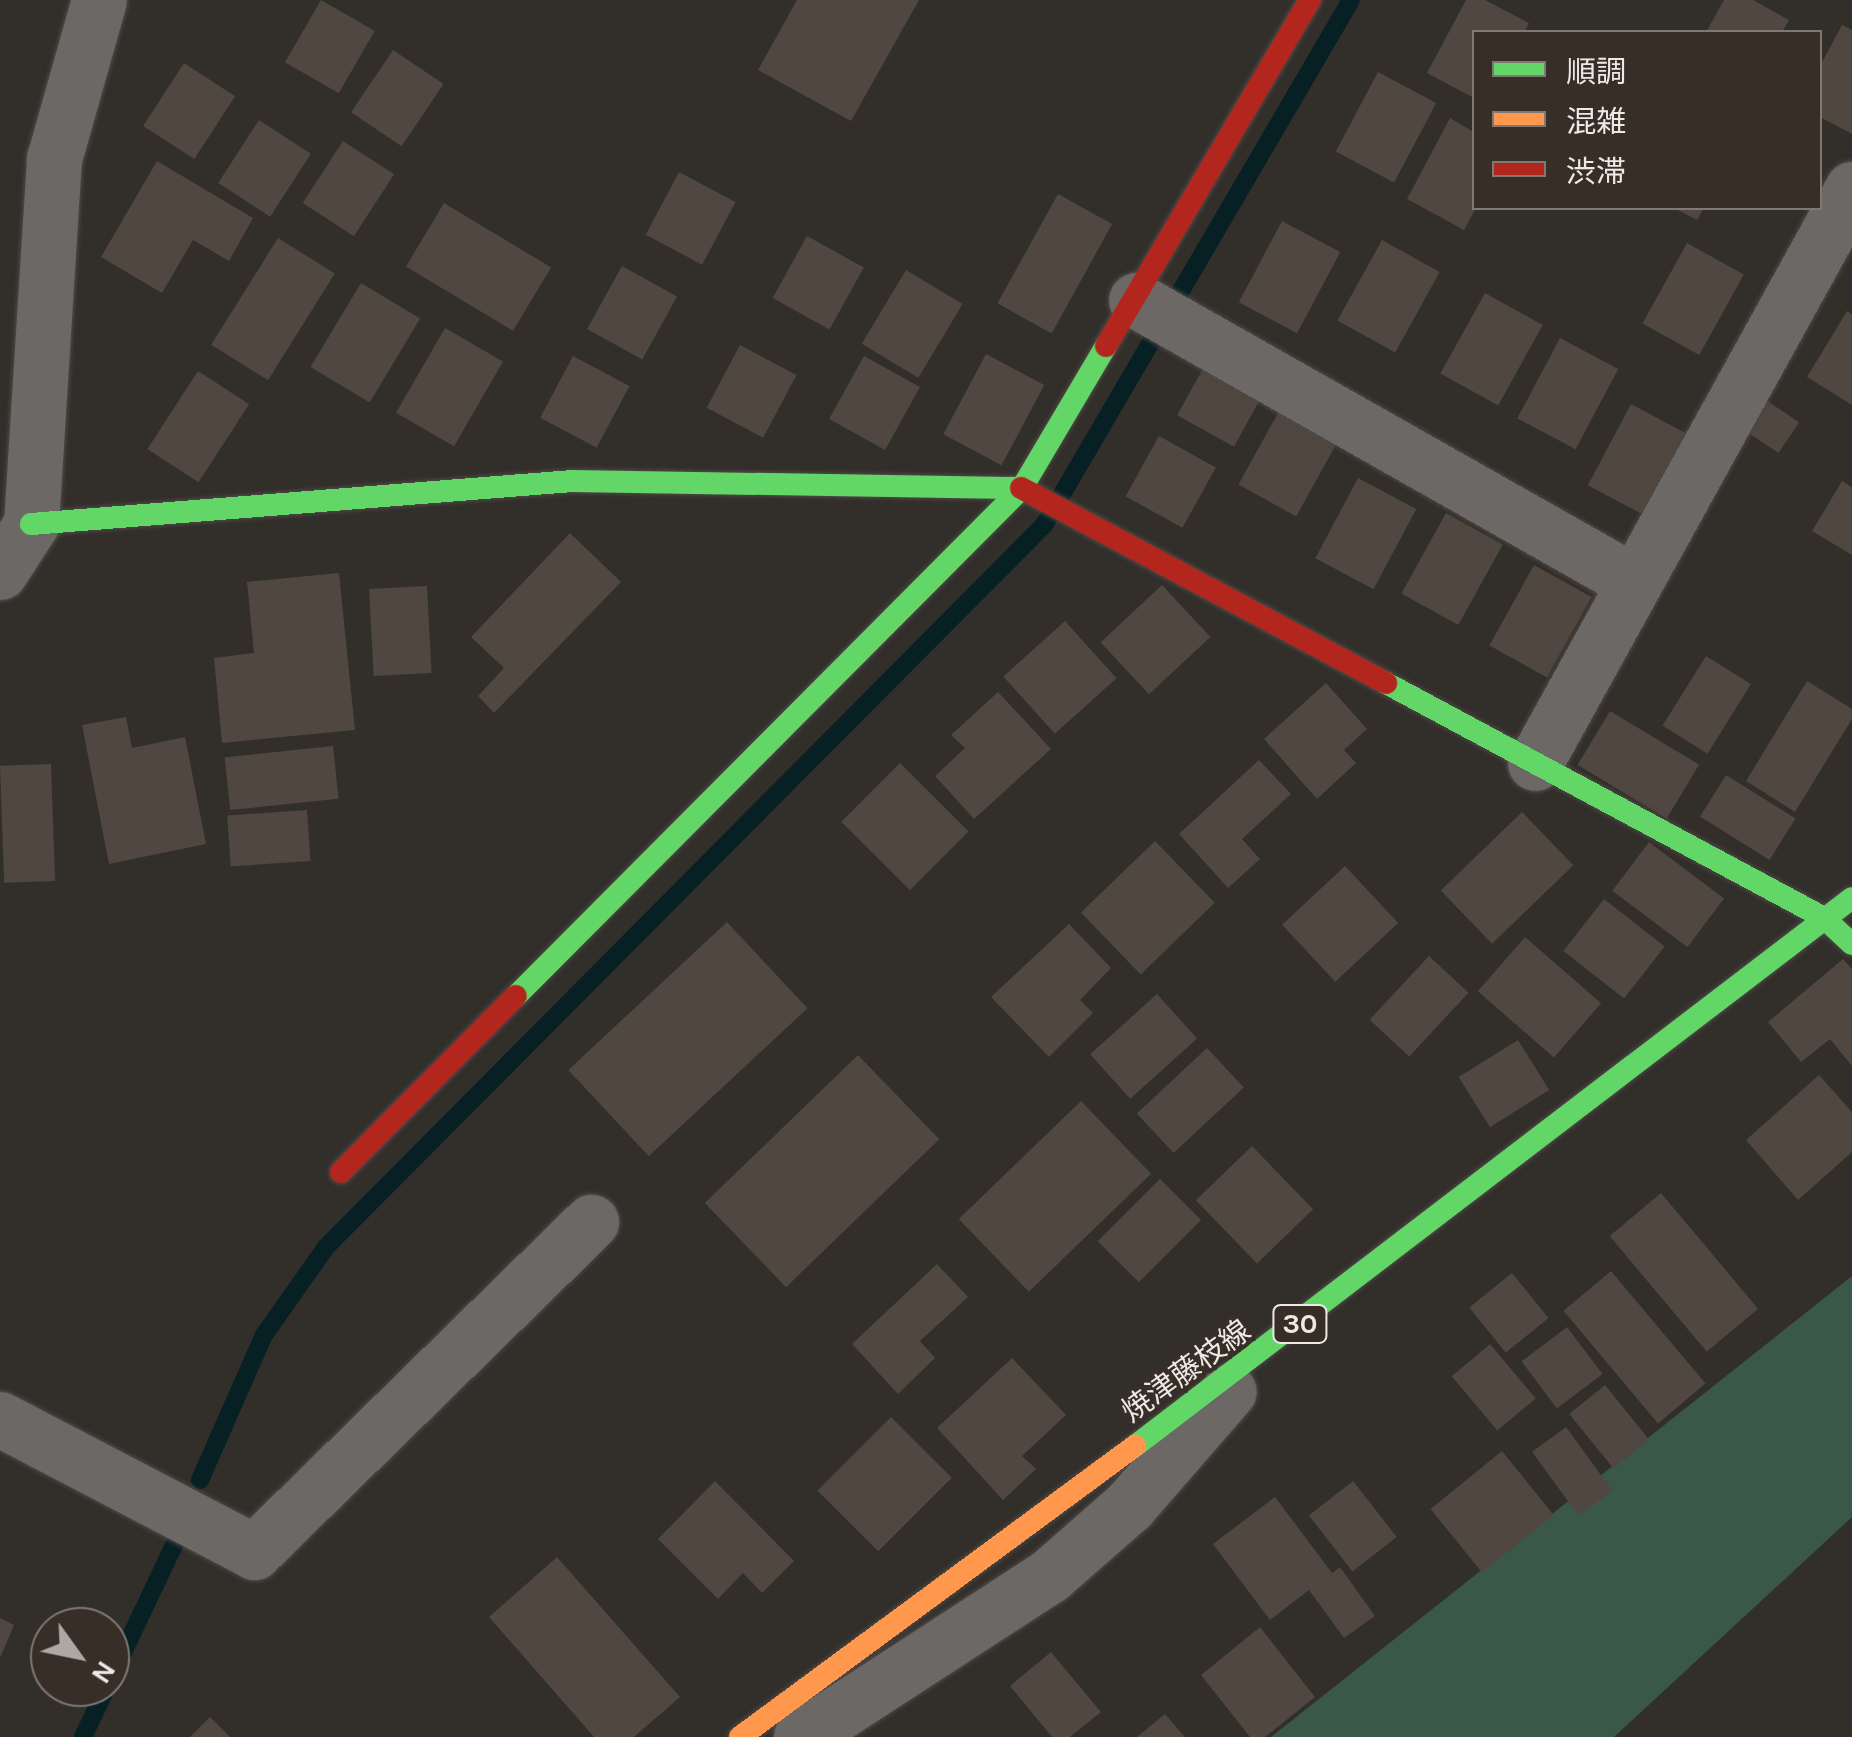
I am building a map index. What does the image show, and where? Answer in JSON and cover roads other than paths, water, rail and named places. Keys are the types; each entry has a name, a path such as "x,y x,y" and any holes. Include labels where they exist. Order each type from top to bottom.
{"street":[{"path":"0,572 31,524 54,159 99,0"},
{"path":"341,1172 1022,488 1310,0"},
{"path":"1535,763 1634,582 1835,255 1852,189"},
{"path":"1136,300 1634,582"},
{"path":"31,524 572,480 1022,488 1824,918 1852,944"},
{"name":"焼津藤枝線","path":"740,1737 1260,1354 1852,898"},
{"path":"0,1419 254,1552 591,1222"},
{"path":"801,1737 1049,1576 1129,1506 1260,1354"}],"waterway":[{"path":"200,1480 264,1335 326,1247 1044,525 1351,0"},
{"path":"130,1638 174,1545"},
{"path":"83,1737 97,1707"}]}
